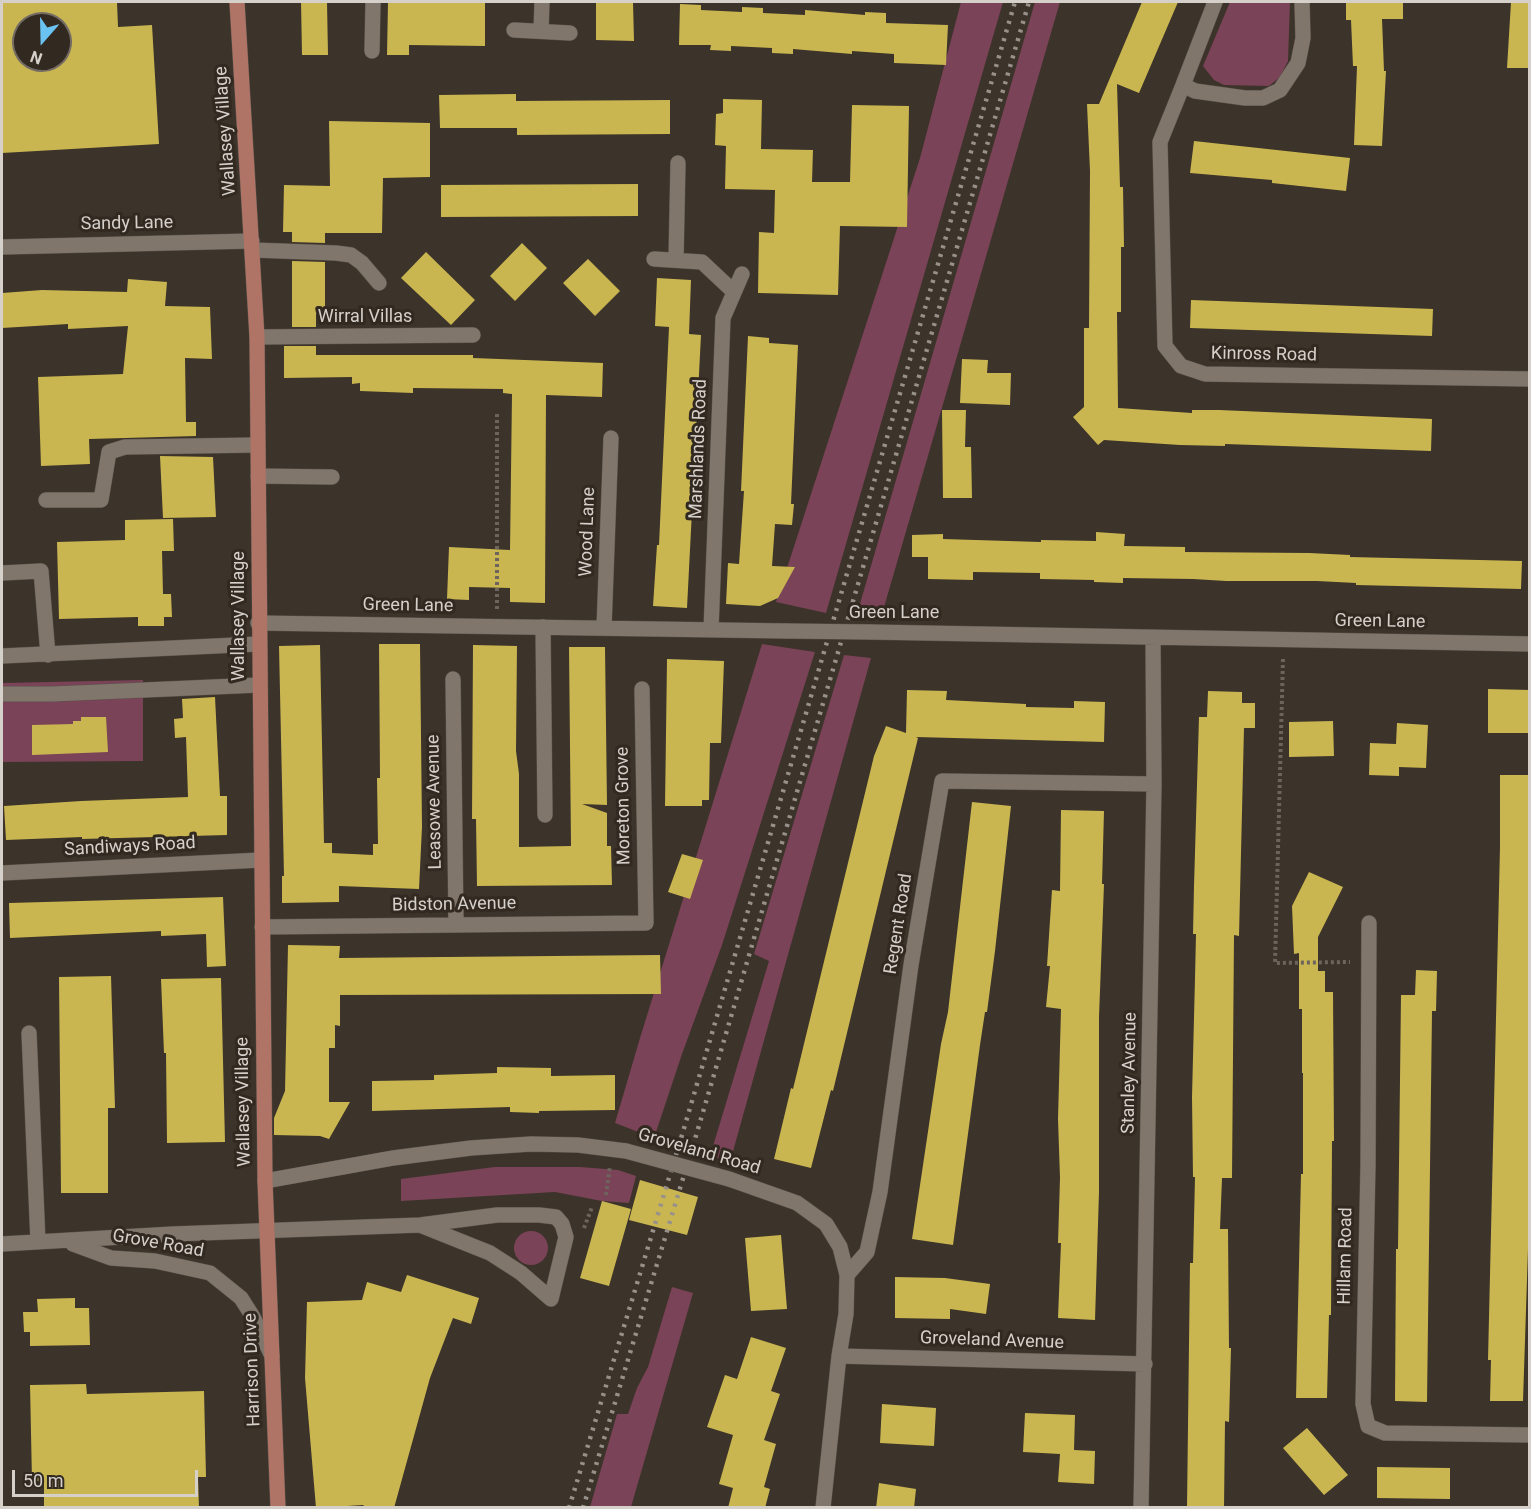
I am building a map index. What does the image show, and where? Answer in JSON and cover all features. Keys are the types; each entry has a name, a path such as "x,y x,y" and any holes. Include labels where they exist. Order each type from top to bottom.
{"main road":[{"name":"Wallasey Village","path":"237,2 253,245 256,337 265,1181 268,1230"},
{"name":"Harrison Drive","path":"268,1230 278,1508"}],"street":[{"path":"372,51 373,2"},
{"path":"541,31 542,2"},
{"name":"Kinross Road","path":"1215,2 1160,142 1165,346 1181,366 1205,374 1530,379"},
{"path":"1183,85 1196,91 1245,98 1263,98 1280,90 1298,63 1303,38 1302,2"},
{"path":"514,30 570,33"},
{"path":"676,260 678,163"},
{"name":"Sandy Lane","path":"2,247 253,245 351,255 362,263 379,283"},
{"path":"654,259 702,262 734,292"},
{"name":"Marshlands Road","path":"711,630 723,318 742,274"},
{"name":"Wirral Villas","path":"256,337 473,336"},
{"name":"Wood Lane","path":"604,627 610,438"},
{"path":"46,500 101,500 109,452 125,447 257,445"},
{"path":"258,476 332,477"},
{"path":"2,573 41,571 48,655"},
{"name":"Green Lane","path":"258,623 981,633 1153,639 1530,644"},
{"path":"543,627 545,814"},
{"name":"Stanley Avenue","path":"1141,1508 1154,784 1153,639"},
{"path":"2,656 258,644"},
{"name":"Leasowe Avenue","path":"453,679 456,924"},
{"path":"2,694 259,685"},
{"name":"Moreton Grove","path":"642,689 646,923"},
{"name":"Regent Road","path":"847,1275 867,1252 880,1192 911,965 942,781 1154,784"},
{"name":"Sandiways Road","path":"2,873 261,860"},
{"name":"Bidston Avenue","path":"262,927 646,923"},
{"name":"Hillam Road","path":"1369,923 1363,1404 1368,1426 1385,1433 1530,1435"},
{"path":"29,1033 38,1242"},
{"name":"Groveland Road","path":"265,1181 393,1158 471,1148 531,1143 578,1144 626,1151 729,1179 777,1194 797,1203 826,1224 840,1247 847,1275 846,1314 839,1356 823,1508"},
{"name":"Grove Road","path":"2,1245 173,1234 420,1225 497,1215 556,1217 562,1224 566,1237 551,1299 521,1273 490,1253 420,1225"},
{"name":"Grove Road","path":"68,1241 111,1258 155,1261 203,1270 241,1298 272,1356"},
{"name":"Groveland Avenue","path":"839,1356 1145,1364"}],"path":[{"path":"497,412 497,626"},
{"path":"1283,640 1275,963 1369,962"},
{"path":"606,1196 609,1170"}],"shaded area":[{"path":"961,2 1003,2 826,613 776,602 920,158"},
{"path":"1035,2 1060,2 882,614 857,614"},
{"path":"1230,2 1290,2 1288,61 1280,77 1269,86 1224,85 1214,80 1203,66"},
{"path":"762,644 815,652 722,945 654,1138 615,1123"},
{"path":"844,655 871,658 730,1162 710,1156 769,961 754,954"},
{"path":"143,680 143,761 2,762 2,683"},
{"path":"495,1167 580,1167 618,1170 636,1176 629,1203 602,1201 555,1192 401,1201 401,1179"},
{"path":"531,1231 543,1236 548,1248 543,1260 531,1265 519,1260 514,1248 519,1236"},
{"path":"672,1287 693,1293 631,1507 590,1507 617,1414 628,1414 637,1388 648,1367"}],"building":[{"path":"2,2 117,2 118,27 152,25 159,144 2,153"},
{"path":"301,2 327,2 328,55 302,55"},
{"path":"388,2 485,2 485,46 409,45 409,55 387,55"},
{"path":"596,2 633,2 634,41 596,40"},
{"path":"1142,2 1178,2 1139,93 1117,84 1124,247 1121,247 1121,312 1117,312 1118,408 1192,413 1192,410 1219,410 1432,419 1431,451 1225,444 1225,446 1180,445 1104,440 1098,445 1073,417 1084,407 1084,328 1089,328 1090,171 1087,104 1099,104"},
{"path":"1346,2 1403,2 1403,19 1382,19 1384,71 1386,71 1382,146 1354,145 1357,66 1353,66 1351,20 1346,20"},
{"path":"1511,2 1530,2 1530,68 1507,68"},
{"path":"680,4 701,5 701,10 742,12 742,7 763,8 763,13 805,15 805,10 865,15 865,12 886,13 886,23 948,25 946,65 894,63 894,54 852,51 852,54 793,49 793,54 772,53 772,48 731,46 731,51 710,50 711,45 679,45"},
{"path":"516,94 516,101 670,100 670,134 517,135 517,128 440,128 439,95"},
{"path":"723,99 762,100 761,149 813,150 812,182 850,182 852,105 909,106 907,227 840,226 838,295 758,293 759,232 774,233 775,190 725,189 726,146 715,145 716,114 723,113"},
{"path":"329,121 430,123 430,177 383,178 382,233 325,233 325,243 292,242 292,232 283,232 284,185 330,186"},
{"path":"1194,141 1350,158 1346,191 1272,183 1272,180 1190,173"},
{"path":"638,184 638,216 441,217 441,185"},
{"path":"522,243 547,268 515,301 490,276"},
{"path":"426,252 475,300 451,325 401,278"},
{"path":"588,259 620,291 595,316 563,283"},
{"path":"292,261 325,262 325,314 316,314 316,327 292,327"},
{"path":"657,278 691,280 689,334 701,335 687,608 653,606 657,545 659,545 669,327 655,326"},
{"path":"128,279 167,282 165,306 210,307 212,359 185,358 186,422 196,422 196,436 89,439 90,464 41,466 38,377 123,374 128,326 68,329 68,324 2,328 2,293 42,290 127,292"},
{"path":"1191,300 1433,309 1432,336 1190,328"},
{"path":"748,336 769,338 769,343 798,345 792,525 775,524 772,566 795,567 778,598 760,606 726,604 728,563 739,564 744,491 741,491"},
{"path":"284,346 316,346 316,355 473,355 473,358 603,363 602,397 546,395 545,603 510,602 510,588 469,587 469,600 447,599 449,547 510,550 512,394 503,393 503,389 413,388 413,393 360,391 360,383 352,384 352,377 284,378"},
{"path":"962,359 988,360 987,373 1011,373 1010,405 960,403"},
{"path":"942,410 966,410 965,447 971,447 972,498 943,498"},
{"path":"160,456 213,457 216,517 163,518"},
{"path":"173,519 174,551 162,551 163,594 171,594 172,617 164,617 164,626 138,626 138,617 59,619 57,542 125,540 125,520"},
{"path":"1096,532 1125,534 1124,546 1185,547 1185,552 1309,553 1350,555 1350,557 1522,561 1521,589 1193,579 1123,578 1123,583 1040,579 1040,573 973,572 973,580 928,579 928,557 912,557 912,535 943,534 943,539 1041,542 1041,540 1096,541"},
{"path":"379,644 420,644 422,827 419,889 339,886 339,902 282,903 282,876 284,876 279,646 320,645 324,843 332,843 332,853 373,855 373,844 378,844 377,778 380,778"},
{"path":"473,645 517,646 516,751 519,774 519,847 571,846 569,647 605,647 607,805 582,804 607,813 607,846 611,846 612,885 477,886 476,819 472,819"},
{"path":"667,659 724,661 721,743 710,743 709,800 702,800 702,806 665,806"},
{"path":"1488,689 1530,690 1530,733 1488,733"},
{"path":"907,690 947,691 946,700 1026,704 1026,707 1074,708 1074,701 1105,702 1104,742 916,737 918,738 833,1091 831,1090 811,1168 774,1159 874,756 886,726 906,733"},
{"path":"1208,691 1242,692 1242,703 1255,703 1255,728 1244,728 1239,936 1234,935 1232,1178 1222,1178 1220,1229 1228,1229 1229,1348 1231,1348 1229,1422 1225,1421 1224,1508 1187,1507 1190,1263 1193,1263 1195,1177 1193,1177 1192,1097 1196,934 1193,934 1194,886 1199,717 1207,717"},
{"path":"215,697 220,796 227,796 227,835 6,840 4,806 188,797 186,737 175,738 174,719 183,718 182,699"},
{"path":"81,717 106,717 108,752 32,755 32,725 73,724 73,721 81,721"},
{"path":"1333,721 1334,756 1289,757 1289,722"},
{"path":"1397,723 1428,725 1426,768 1399,767 1399,776 1369,775 1370,743 1396,744"},
{"path":"1500,775 1530,775 1530,1188 1523,1401 1490,1401 1491,1360 1488,1360"},
{"path":"972,802 1011,806 987,1012 985,1012 980,1045 953,1245 912,1239 941,1044 948,1012"},
{"path":"1061,810 1104,811 1095,1320 1058,1318 1061,1243 1058,1243 1060,1178 1058,1119 1061,1009 1046,1007 1050,966 1047,966 1052,890 1060,891"},
{"path":"682,854 703,860 690,899 668,892"},
{"path":"1309,872 1343,887 1318,937 1318,971 1325,971 1325,992 1333,992 1334,1141 1332,1141 1331,1315 1329,1315 1327,1398 1296,1398 1301,1174 1303,1174 1303,1073 1302,1009 1299,1009 1299,953 1294,954 1292,906"},
{"path":"223,897 226,966 207,967 206,934 161,936 161,931 10,938 9,903"},
{"path":"288,945 340,946 339,958 660,955 661,994 340,995 340,1026 335,1025 335,1048 329,1048 329,1102 350,1102 329,1139 320,1136 274,1135 274,1118 285,1091"},
{"path":"1416,970 1437,971 1436,1011 1432,1011 1427,1402 1395,1401 1401,995 1415,995"},
{"path":"111,976 115,1108 108,1108 108,1193 61,1193 59,977"},
{"path":"221,978 225,1142 167,1143 166,1053 164,1053 161,979"},
{"path":"497,1067 551,1068 551,1076 615,1075 615,1110 539,1111 539,1113 510,1112 510,1107 372,1111 372,1081 434,1080 434,1075 497,1073"},
{"path":"640,1180 698,1197 687,1235 629,1220"},
{"path":"602,1201 631,1209 609,1286 580,1278"},
{"path":"781,1235 787,1309 751,1311 745,1238"},
{"path":"407,1275 479,1298 471,1324 453,1318 430,1378 394,1508 366,1508 363,1505 316,1508 305,1378 307,1302 362,1300 367,1282 401,1292"},
{"path":"895,1277 945,1278 990,1284 986,1314 950,1309 950,1319 895,1318"},
{"path":"75,1298 75,1308 89,1308 90,1345 30,1346 30,1332 24,1332 23,1312 38,1312 37,1299"},
{"path":"751,1337 786,1348 771,1391 780,1394 764,1440 776,1444 764,1487 770,1489 765,1508 728,1508 733,1488 719,1484 733,1435 707,1427 725,1375 737,1379"},
{"path":"86,1384 87,1394 204,1391 206,1477 198,1477 199,1508 44,1508 44,1481 32,1481 30,1385"},
{"path":"882,1404 936,1408 934,1446 880,1443"},
{"path":"1025,1413 1075,1415 1074,1450 1095,1451 1094,1484 1058,1482 1060,1454 1023,1452"},
{"path":"1307,1428 1348,1475 1324,1495 1283,1448"},
{"path":"1377,1467 1450,1468 1450,1499 1377,1498"},
{"path":"879,1483 916,1489 914,1508 876,1508"}],"railway":[{"path":"569,1508 685,1125 1015,2"},
{"path":"583,1508 698,1129 1029,2"}]}
